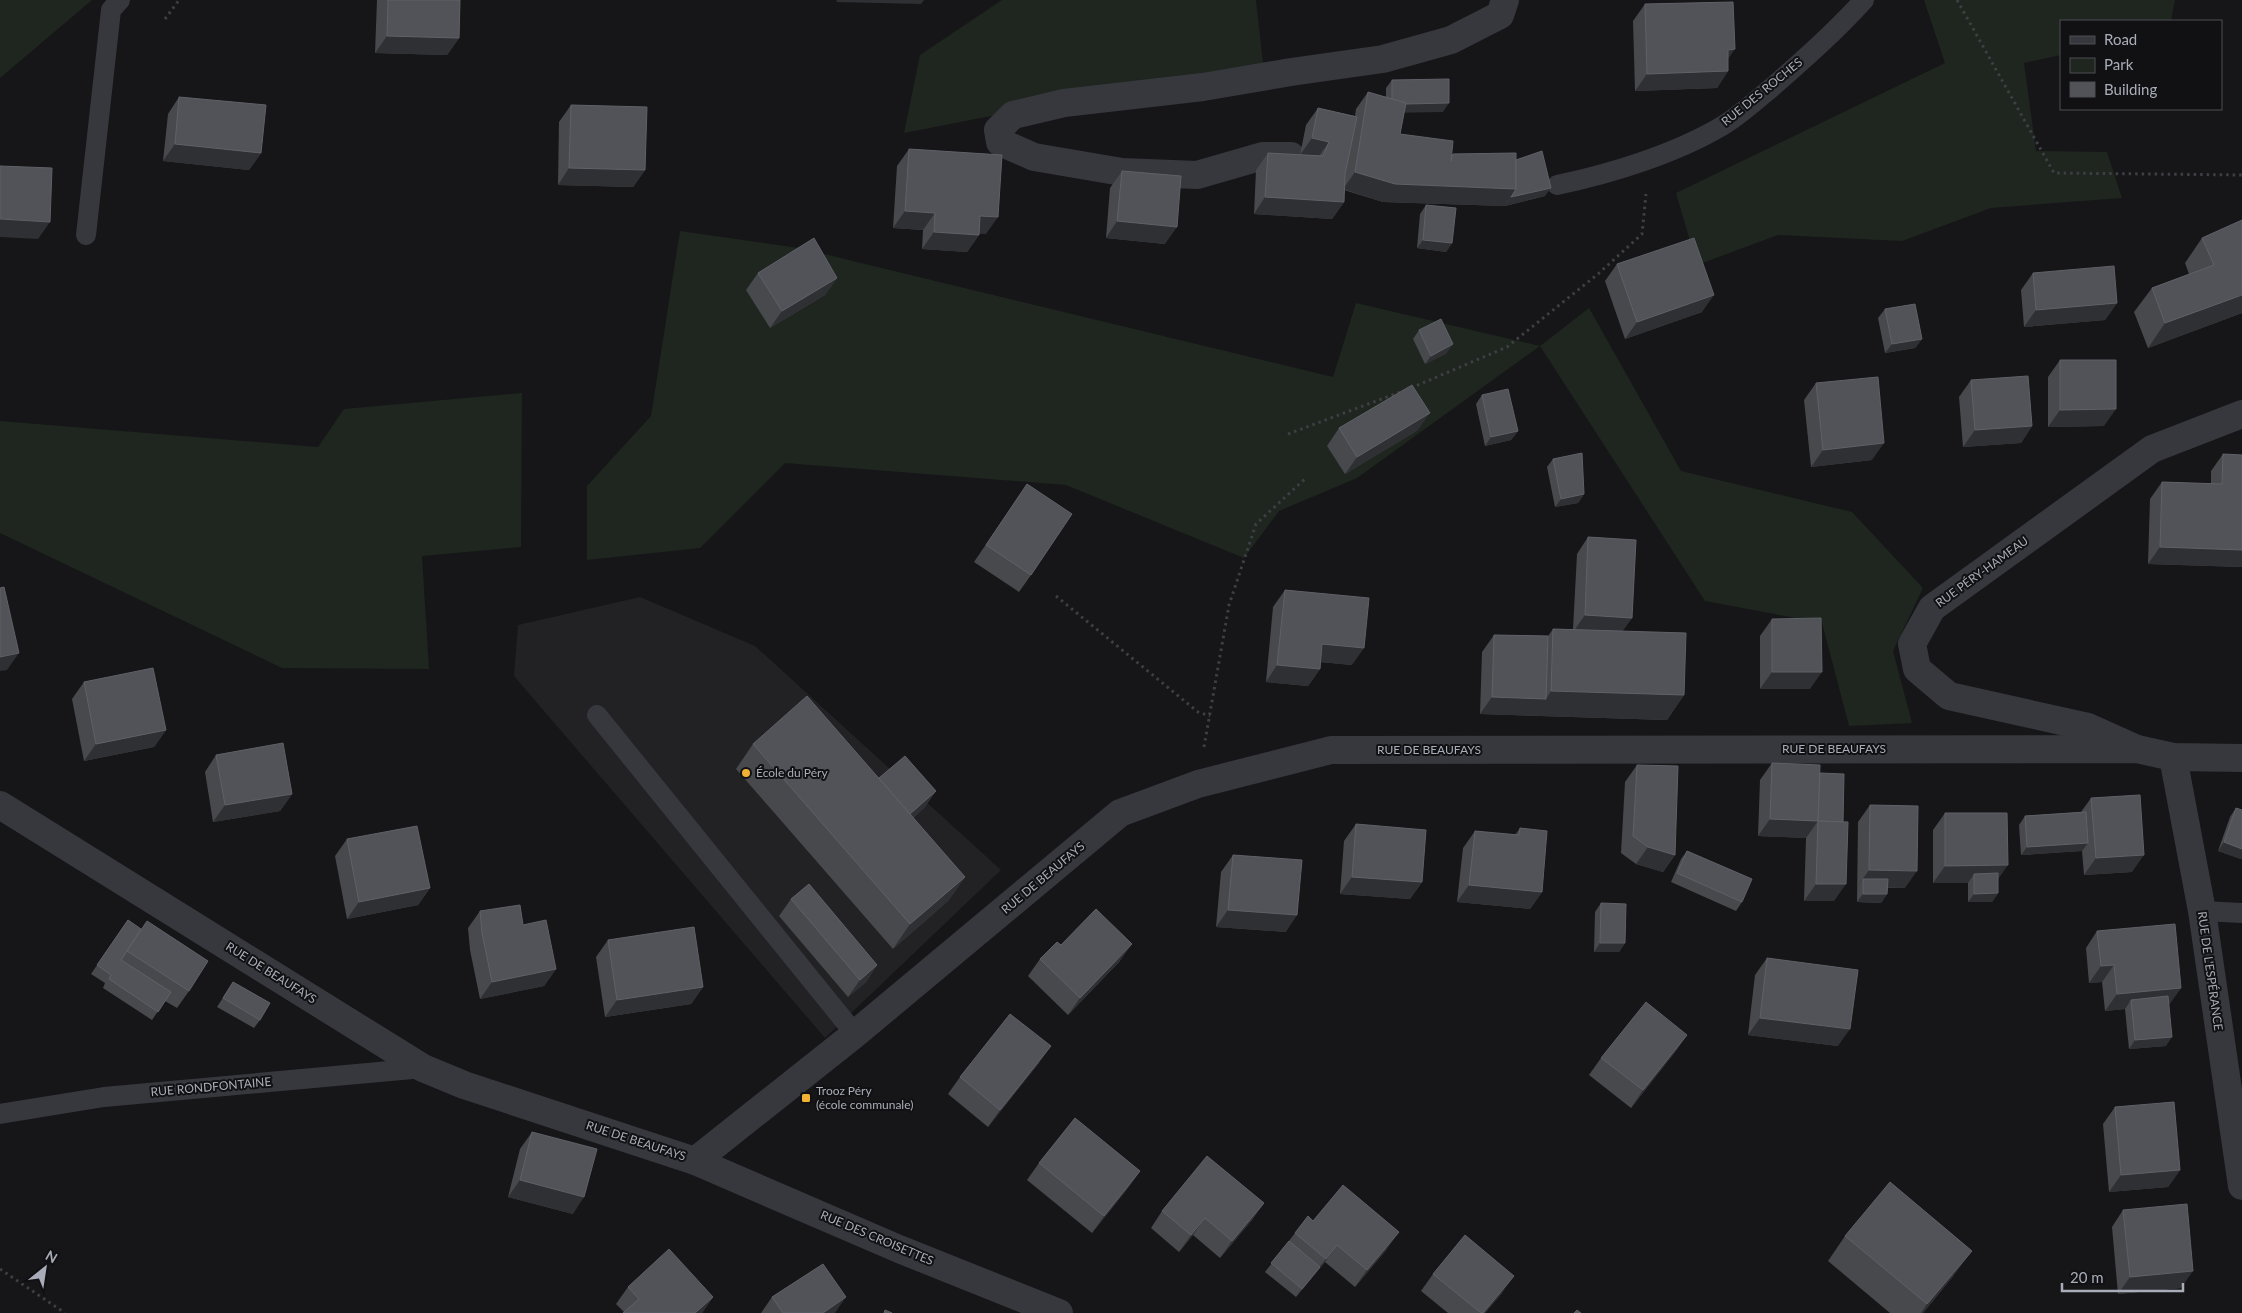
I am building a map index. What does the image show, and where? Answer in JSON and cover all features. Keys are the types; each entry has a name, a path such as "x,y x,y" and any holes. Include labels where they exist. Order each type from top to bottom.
{"street":[{"path":"1291,156 1263,156 1197,174 1122,172 1034,157 1000,142 998,130 1013,115 1064,103 1203,87 1383,59 1451,40 1500,15 1505,0"},
{"name":"RUE PÉRY-HAMEAU","path":"2137,749 2088,727 1948,696 1918,669 1912,644 1932,608 2152,449 2242,414"},
{"name":"RUE DE BEAUFAYS","path":"0,805 423,1068 464,1085 695,1161 855,1034 1120,813 1198,784 1331,750 2137,749 2173,757 2242,758"},
{"name":"RUE DE L'ESPÉRANCE","path":"2173,757 2202,911 2242,1186"},
{"name":"RUE DES CROISETTES","path":"695,1161 899,1249 1059,1313"}],"lane":[{"path":"86,235 110,10 120,0"},
{"name":"RUE DES ROCHES","path":"1557,185 1638,162 1697,139 1734,118 1790,71 1864,0"},
{"path":"597,715 855,1034"},
{"path":"2202,911 2242,913"},
{"name":"RUE RONDFONTAINE","path":"0,1114 104,1097 423,1068"}],"path":[{"path":"165,19 179,0"},
{"path":"1957,0 2054,174 2242,175"},
{"path":"1288,434 1432,381 1507,347 1598,274 1642,234 1647,200 1646,183 1638,162"},
{"path":"1198,784 1229,605 1256,524 1307,477"},
{"path":"1056,596 1198,712 1210,716"},
{"path":"0,1269 65,1313"}],"shaded area":[{"name":"École du Péry","path":"640,597 755,646 1001,870 825,1038 514,676 518,625"}],"green space":[{"path":"0,0 92,0 0,78"},
{"path":"1002,0 1256,0 1263,63 904,133 920,55"},
{"path":"1924,0 2175,0 2171,20 2060,20 2060,55 2024,63 2036,151 2107,152 2122,198 1991,208 1902,241 1778,235 1697,265 1676,193 1945,63"},
{"path":"680,231 799,248 1333,377 1356,303 1540,346 1357,478 1279,511 1244,558 1066,485 785,463 700,548 587,560 587,486 651,416"},
{"path":"1589,308 1681,471 1852,512 1923,588 1893,651 1912,723 1849,726 1822,623 1705,601 1540,346"},
{"path":"522,393 521,547 422,556 429,669 282,668 0,533 0,421 318,447 344,409"}],"building":[{"path":"388,0 460,0 459,38 387,36"},
{"path":"1733,2 1735,49 1728,50 1728,71 1647,74 1645,4"},
{"path":"1449,79 1449,103 1406,104 1392,99 1392,80"},
{"path":"1368,92 1406,103 1400,134 1453,141 1451,161 1453,154 1516,153 1516,189 1395,184 1355,172"},
{"path":"179,97 266,105 261,153 175,144"},
{"path":"571,105 647,107 645,170 569,168"},
{"path":"1318,108 1357,117 1345,174 1344,202 1265,197 1268,153 1323,156 1329,142 1312,138"},
{"path":"909,149 1002,155 998,217 980,216 979,235 934,232 935,213 905,211"},
{"path":"1542,151 1551,188 1511,197 1516,189 1516,160"},
{"path":"0,166 52,168 50,222 0,219"},
{"path":"1122,171 1181,176 1177,227 1117,221"},
{"path":"1426,205 1456,208 1452,243 1423,240"},
{"path":"2242,220 2242,295 2165,323 2152,288 2214,265 2202,238"},
{"path":"814,238 837,278 782,311 758,273"},
{"path":"1694,238 1714,295 1637,322 1617,264"},
{"path":"2114,266 2117,303 2036,310 2033,273"},
{"path":"1915,304 1922,339 1892,344 1885,309"},
{"path":"1441,319 1453,344 1431,356 1419,330"},
{"path":"2060,360 2116,360 2116,409 2060,410"},
{"path":"2028,376 2032,426 1975,430 1971,380"},
{"path":"1878,377 1884,443 1823,450 1816,383"},
{"path":"1412,385 1430,413 1357,457 1339,428"},
{"path":"1508,389 1518,431 1491,437 1482,395"},
{"path":"1582,453 1584,494 1561,499 1553,459"},
{"path":"2223,454 2242,455 2242,550 2160,547 2162,482 2222,484"},
{"path":"1027,484 1072,514 1031,575 986,545"},
{"path":"1588,537 1636,540 1632,618 1585,615"},
{"path":"4,587 19,653 0,657 0,588"},
{"path":"1285,590 1369,598 1364,648 1322,644 1320,669 1277,665"},
{"path":"1821,618 1822,672 1772,672 1772,619"},
{"path":"1553,629 1686,633 1684,695 1551,691"},
{"path":"1494,635 1548,636 1546,699 1492,697"},
{"path":"153,668 166,730 96,744 84,682"},
{"path":"807,696 965,877 910,924 753,744"},
{"path":"283,743 292,794 225,805 216,755"},
{"path":"905,756 936,791 910,814 879,778"},
{"path":"1772,763 1820,765 1818,821 1770,819"},
{"path":"1637,765 1678,766 1675,855 1648,847 1633,836"},
{"path":"1820,773 1844,774 1843,822 1818,821"},
{"path":"2140,795 2144,855 2096,858 2091,798"},
{"path":"1870,805 1918,806 1917,871 1869,870"},
{"path":"2236,808 2242,810 2242,849 2224,842"},
{"path":"2086,812 2088,843 2027,847 2025,816"},
{"path":"1945,813 2007,813 2008,865 1945,866"},
{"path":"1818,821 1848,822 1846,884 1816,884"},
{"path":"1356,824 1426,830 1422,882 1352,877"},
{"path":"417,826 430,888 359,902 347,839"},
{"path":"1520,828 1547,831 1542,892 1469,885 1475,831 1519,835"},
{"path":"1687,851 1752,879 1742,902 1677,873"},
{"path":"1233,855 1302,860 1297,915 1228,910"},
{"path":"1998,873 1998,893 1974,894 1974,874"},
{"path":"1863,879 1888,879 1887,894 1863,894"},
{"path":"809,884 877,965 860,980 791,899"},
{"path":"1601,903 1626,904 1625,943 1600,943"},
{"path":"520,905 523,925 546,920 556,969 492,982 482,933 480,911"},
{"path":"1096,909 1132,944 1080,998 1040,959 1057,942 1061,945"},
{"path":"128,920 141,929 121,960 171,992 158,1012 109,979 111,975 97,965"},
{"path":"147,921 208,961 189,991 127,951"},
{"path":"2175,924 2181,988 2117,994 2114,965 2101,966 2097,931"},
{"path":"694,927 703,987 617,1000 608,940"},
{"path":"1767,958 1858,970 1850,1029 1760,1018"},
{"path":"233,982 270,1003 260,1020 223,998"},
{"path":"2168,996 2172,1037 2135,1040 2131,1000"},
{"path":"1646,1002 1687,1035 1643,1090 1601,1058"},
{"path":"1010,1014 1051,1046 1000,1110 960,1077"},
{"path":"2174,1102 2180,1170 2121,1175 2115,1107"},
{"path":"1075,1118 1140,1171 1104,1216 1039,1163"},
{"path":"532,1132 597,1149 584,1197 520,1180"},
{"path":"1207,1156 1264,1203 1232,1241 1205,1218 1191,1235 1162,1211"},
{"path":"1890,1182 1972,1251 1927,1304 1845,1236"},
{"path":"1343,1185 1399,1232 1367,1270 1337,1245 1326,1259 1295,1233 1308,1216 1313,1221"},
{"path":"2187,1204 2193,1271 2130,1277 2123,1210"},
{"path":"1465,1235 1514,1276 1483,1313 1433,1274"},
{"path":"1289,1241 1320,1267 1302,1289 1271,1263"},
{"path":"669,1249 713,1297 695,1313 623,1313 639,1299 628,1287"},
{"path":"823,1264 846,1297 823,1313 783,1313 772,1297"}],"place":[{"name":"École du Péry","path":"746,773"},
{"name":"Trooz Péry (école communale)","path":"806,1098"}]}
